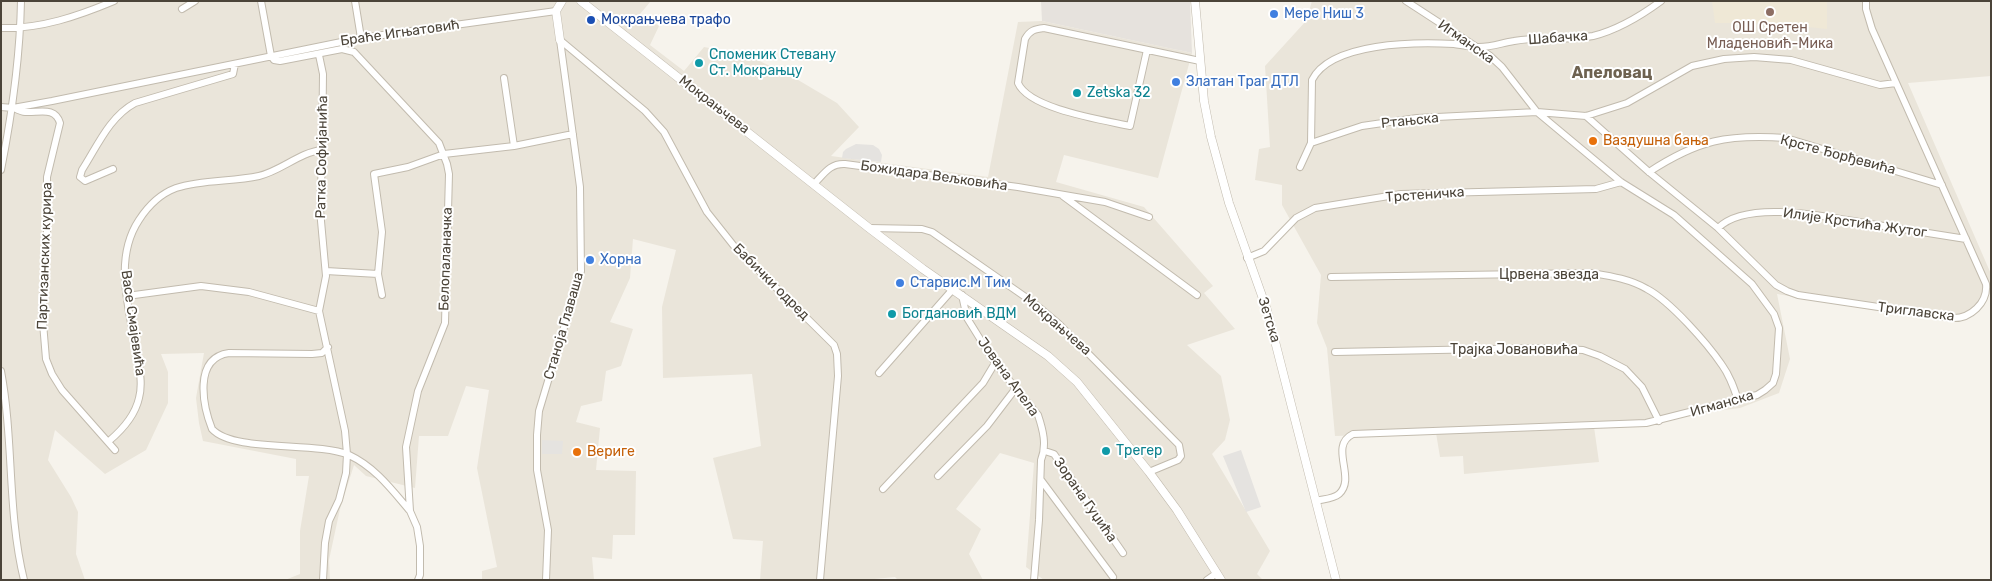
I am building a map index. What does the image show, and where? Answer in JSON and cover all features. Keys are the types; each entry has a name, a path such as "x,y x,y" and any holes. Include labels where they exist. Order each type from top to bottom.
{"street":[{"path":"1,170 13,108 21,29 21,1"},
{"path":"1,28 21,29 69,18 114,1"},
{"path":"182,9 195,1"},
{"path":"261,1 271,56"},
{"path":"355,1 361,38"},
{"path":"556,11 562,1"},
{"name":"Мокрањчева","path":"581,1 869,228 1048,356 1077,382 1177,510 1219,576"},
{"name":"Зетска","path":"1195,1 1204,101 1211,137 1229,203 1267,310 1336,580"},
{"name":"Игманска","path":"1316,501 1336,496 1342,490 1345,480 1342,447 1348,436 1353,434 1646,424 1757,395 1766,390 1772,383 1777,366 1779,328 1774,314 1752,284 1674,215 1620,182 1537,112 1502,67 1489,54 1406,1"},
{"name":"Шабачка","path":"1476,47 1490,47 1514,40 1567,39 1595,35 1626,22 1661,1"},
{"name":"Триглавска","path":"1586,116 1649,172 1718,228 1776,285 1787,291 1798,295 1957,318 1968,316 1976,310 1982,301 1986,288 1872,29 1866,9 1866,1"},
{"name":"Браће Игњатовић","path":"1,107 13,108 361,38 556,11"},
{"name":"Станоја Главаша","path":"546,580 548,530 537,470 539,412 581,271 580,187 556,11"},
{"path":"1146,50 1130,126 1052,108 1020,88 1018,82 1025,39 1028,32 1035,29 1044,28 1200,61"},
{"name":"Бабички одред","path":"560,40 645,111 658,125 664,132 719,229 834,345 837,354 838,376 820,580"},
{"path":"1300,167 1311,142 1311,86 1315,74 1324,65 1343,55 1383,46 1454,44 1476,47"},
{"name":"Белопаланачка","path":"271,56 276,62 280,62 342,49 354,52 430,132 444,154 449,174 445,323 418,391 406,447 410,511 417,527 420,546 420,575 418,580"},
{"name":"Ратка Софијанића","path":"320,54 323,74 320,210 326,271 319,311 345,431 346,454 346,473 339,500 329,521 325,543 323,580"},
{"path":"1586,116 1627,103 1692,66 1724,59 1754,57 1791,60 1880,86 1896,83"},
{"name":"Браће Игњатовић","path":"113,169 85,181 80,177 112,121 126,108 135,103 232,74 235,64"},
{"path":"504,78 514,146"},
{"name":"Партизанских курира","path":"13,108 24,113 40,110 50,112 59,120 60,128 47,176 47,242 42,311 46,359 52,374 62,390 115,450"},
{"name":"Ртањска","path":"1311,142 1362,126 1417,118 1537,112 1586,116"},
{"path":"382,296 378,274 382,232 374,174 408,167 444,154 514,146 574,134"},
{"name":"Крсте Ђорђевића","path":"1649,172 1671,157 1703,143 1734,137 1761,136 1786,138 1942,185"},
{"name":"Васе Смајевића","path":"109,441 126,423 134,411 140,392 139,365 124,279 125,261 128,243 134,228 152,203 176,188 261,175 322,150"},
{"name":"Божидара Вељковића","path":"814,184 834,164 845,164 1061,194 1106,202 1149,217"},
{"name":"Трстеничка","path":"1247,258 1264,251 1296,218 1315,208 1401,194 1596,189 1620,182"},
{"name":"Божидара Вељковића","path":"1061,194 1197,295"},
{"name":"Илије Крстића Жутог","path":"1718,228 1723,223 1741,215 1795,212 1966,239"},
{"name":"Мокрањчева","path":"869,228 912,228 932,232 1034,303 1059,324 1179,445 1181,456 1178,460 1149,472"},
{"path":"326,271 378,274"},
{"name":"Црвена звезда","path":"1331,277 1592,273 1631,282 1647,288 1663,299 1694,332 1722,365 1732,382 1738,400"},
{"path":"128,296 201,286 269,296 319,311"},
{"path":"879,373 953,289"},
{"name":"Јована Апела","path":"962,295 967,318 995,363 1038,415 1045,451 1041,460 1034,580"},
{"path":"328,347 322,353 312,354 229,353 220,355 206,370 204,397 212,429 226,440 346,454 366,464 388,485 410,511"},
{"name":"Трајка Јовановића","path":"1335,352 1540,348 1583,350 1600,356 1625,369 1642,387 1659,421"},
{"path":"883,489 982,383 995,363"},
{"path":"1,371 8,414 13,514 24,580"},
{"path":"938,476 987,426 1016,388"},
{"name":"Зорана Гуџића","path":"1045,451 1054,454 1123,553"},
{"path":"1041,480 1112,577"},
{"path":"1207,580 1219,576"}],"shaded area":[{"path":"1,1 651,1 640,14 659,26 650,45 684,71 704,47 747,55 793,77 837,103 859,127 831,156 988,177 1018,22 1042,21 1192,53 1158,178 1064,155 1056,182 1144,207 1213,286 1204,293 1235,329 1187,345 1221,376 1230,420 1225,440 1212,454 1270,551 1257,574 1263,580 1044,580 1026,567 1034,463 1000,453 956,509 981,529 969,554 983,580 898,580 895,577 864,580 760,580 763,541 733,539 713,458 761,446 752,374 663,378 662,307 676,250 633,239 630,278 610,322 633,329 621,366 606,371 602,401 581,406 576,422 600,428 596,470 636,471 635,535 613,535 612,559 592,557 594,580 482,580 482,571 497,567 477,468 489,390 466,386 448,436 419,436 415,488 366,476 354,465 340,509 329,560 330,580 285,580 300,574 300,531 309,476 296,476 296,459 203,441 196,398 204,353 161,354 168,372 168,403 146,450 105,474 55,430 48,460 78,512 76,554 85,580 1,580"},
{"path":"1041,1 1190,1 1192,53 1042,21"},
{"path":"1312,1 1991,1 1991,76 1908,83 1991,274 1991,290 1985,304 1963,320 1927,319 1777,294 1790,359 1779,393 1740,408 1594,427 1599,462 1464,474 1463,456 1440,457 1436,433 1335,436 1327,348 1317,323 1321,275 1282,205 1282,185 1255,180 1259,149 1270,147 1265,66 1306,21"},
{"name":"ОШ Сретен Младеновић-Мика","path":"1712,1 1827,1 1827,29 1771,23 1715,23"},
{"path":"856,144 873,145 879,149 882,155 881,162 842,158 843,152 846,149"},
{"path":"542,440 563,441 562,454 542,454"},
{"path":"1241,450 1261,507 1246,512 1223,456"}],"place":[{"name":"ОШ Сретен Младеновић-Мика","path":"1770,12"},
{"name":"Мере Ниш 3","path":"1274,14"},
{"name":"Мокрањчева трафо","path":"591,20"},
{"name":"Споменик Стевану Ст. Мокрањцу","path":"699,63"},
{"name":"Златан Траг ДТЛ","path":"1176,82"},
{"name":"Zetska 32","path":"1077,93"},
{"name":"Ваздушна бања","path":"1593,141"},
{"name":"Хорна","path":"590,260"},
{"name":"Старвис.М Тим","path":"900,283"},
{"name":"Богдановић ВДМ","path":"892,314"},
{"name":"Трегер","path":"1106,451"},
{"name":"Вериге","path":"577,452"}],"district":[{"name":"Апеловац","path":"1612,73"}]}
